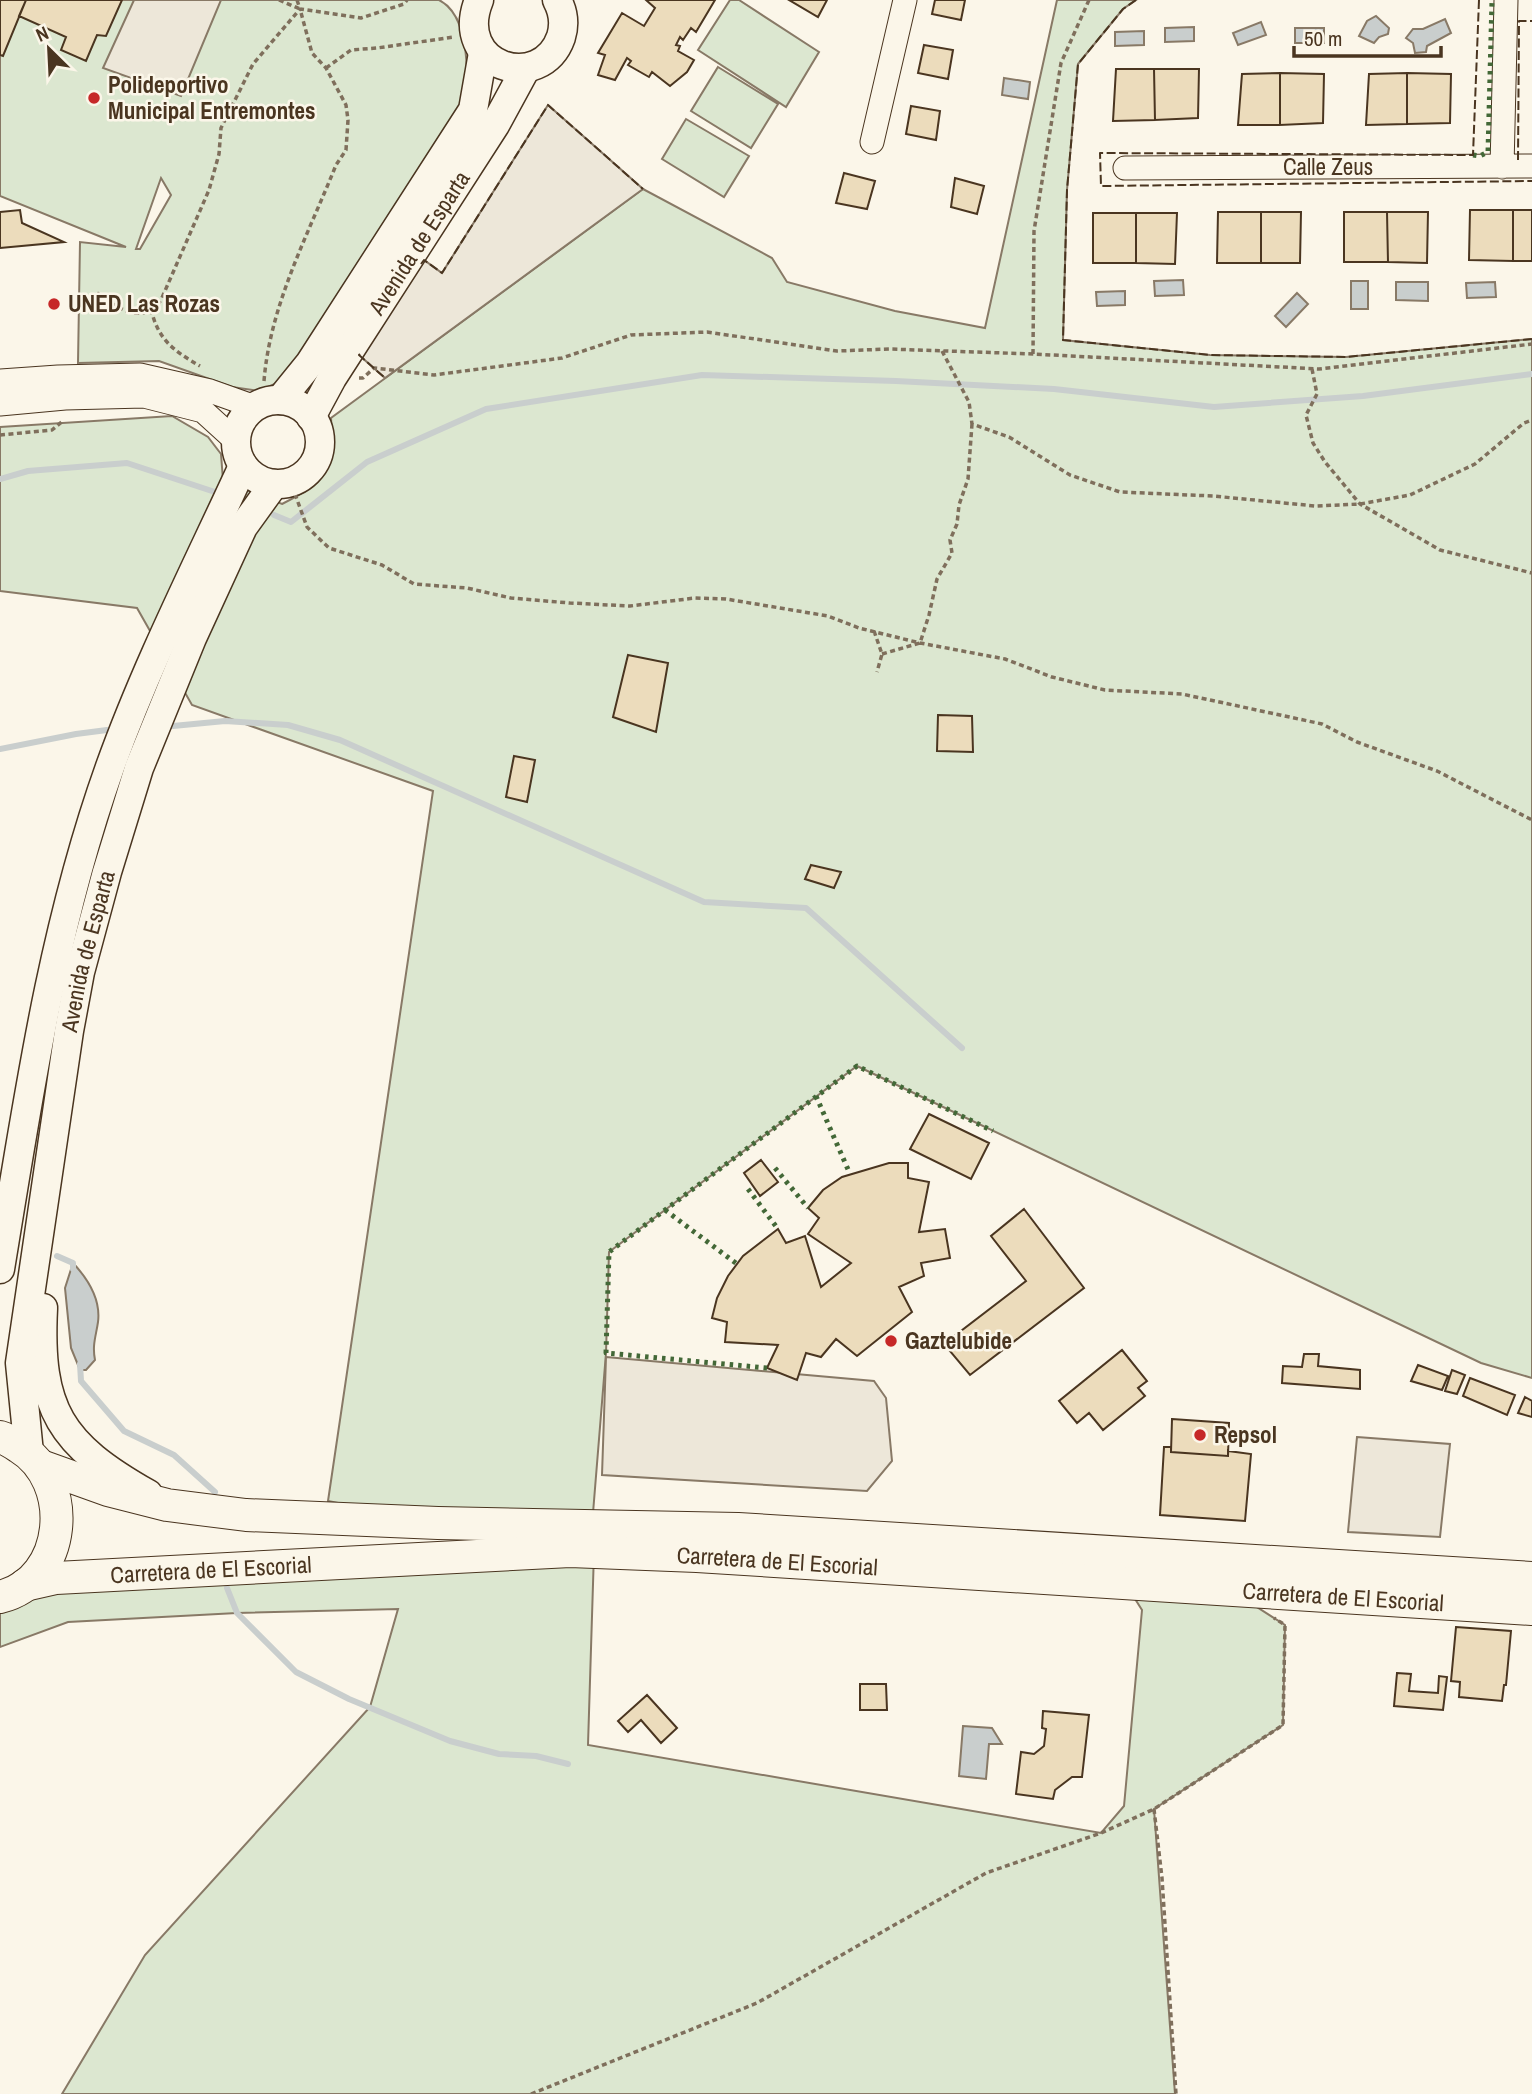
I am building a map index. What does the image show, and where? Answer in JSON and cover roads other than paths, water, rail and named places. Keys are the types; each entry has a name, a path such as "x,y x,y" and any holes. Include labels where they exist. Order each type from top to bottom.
{"highway":[{"name":"Carretera de El Escorial","path":"0,1437 35,1459 108,1490 167,1505 246,1515 438,1523 751,1530 1532,1578"},
{"path":"12,1591 43,1566 55,1541 58,1515 53,1489 35,1459"},
{"name":"Carretera de El Escorial","path":"12,1591 56,1578 570,1551 725,1558 1532,1609"}],"main road":[{"path":"473,20 496,63 510,68 526,68 550,55 558,44 563,31 559,1"},
{"name":"Avenida de Esparta","path":"266,404 310,363 473,110 473,20"},
{"name":"Avenida de Esparta","path":"311,417 332,377 495,125 526,68"},
{"path":"266,404 298,405 311,417 320,438 319,449 309,470 301,478 282,483 257,479 239,454 238,428 245,416 266,404"},
{"name":"Avenida de Esparta","path":"0,1269 41,1020 72,893 110,767 239,454"},
{"name":"Avenida de Esparta","path":"35,1459 20,1363 80,972 139,768 192,638 243,527 282,483"},
{"path":"51,1151 41,1335 47,1390 68,1433 88,1455 111,1473 167,1505"}],"street":[{"path":"872,142 905,0"},
{"path":"1502,167 1506,0"},
{"name":"Calle Zeus","path":"1125,168 1532,166"},
{"path":"0,382 140,375 266,404"},
{"path":"0,404 144,396 203,411 239,454"}],"waterway":[{"path":"274,515 291,522 367,462 486,409 702,375 1054,389 1214,407 1363,396 1532,374"},
{"path":"0,479 28,471 127,463 221,494"},
{"path":"173,726 225,721 288,725 340,740 704,902 806,908 962,1048"},
{"path":"0,749 107,730"},
{"path":"57,1256 73,1263 73,1269"},
{"path":"80,1364 81,1381 124,1431 174,1455 215,1492"},
{"path":"227,1588 237,1613 296,1672 349,1699 450,1741 499,1754 536,1756 568,1764"}],"place":[{"name":"Polideportivo Municipal Entremontes","path":"94,98"},
{"name":"UNED Las Rozas","path":"54,304"},
{"name":"Gaztelubide","path":"891,1341"},
{"name":"Repsol","path":"1200,1435"}]}
